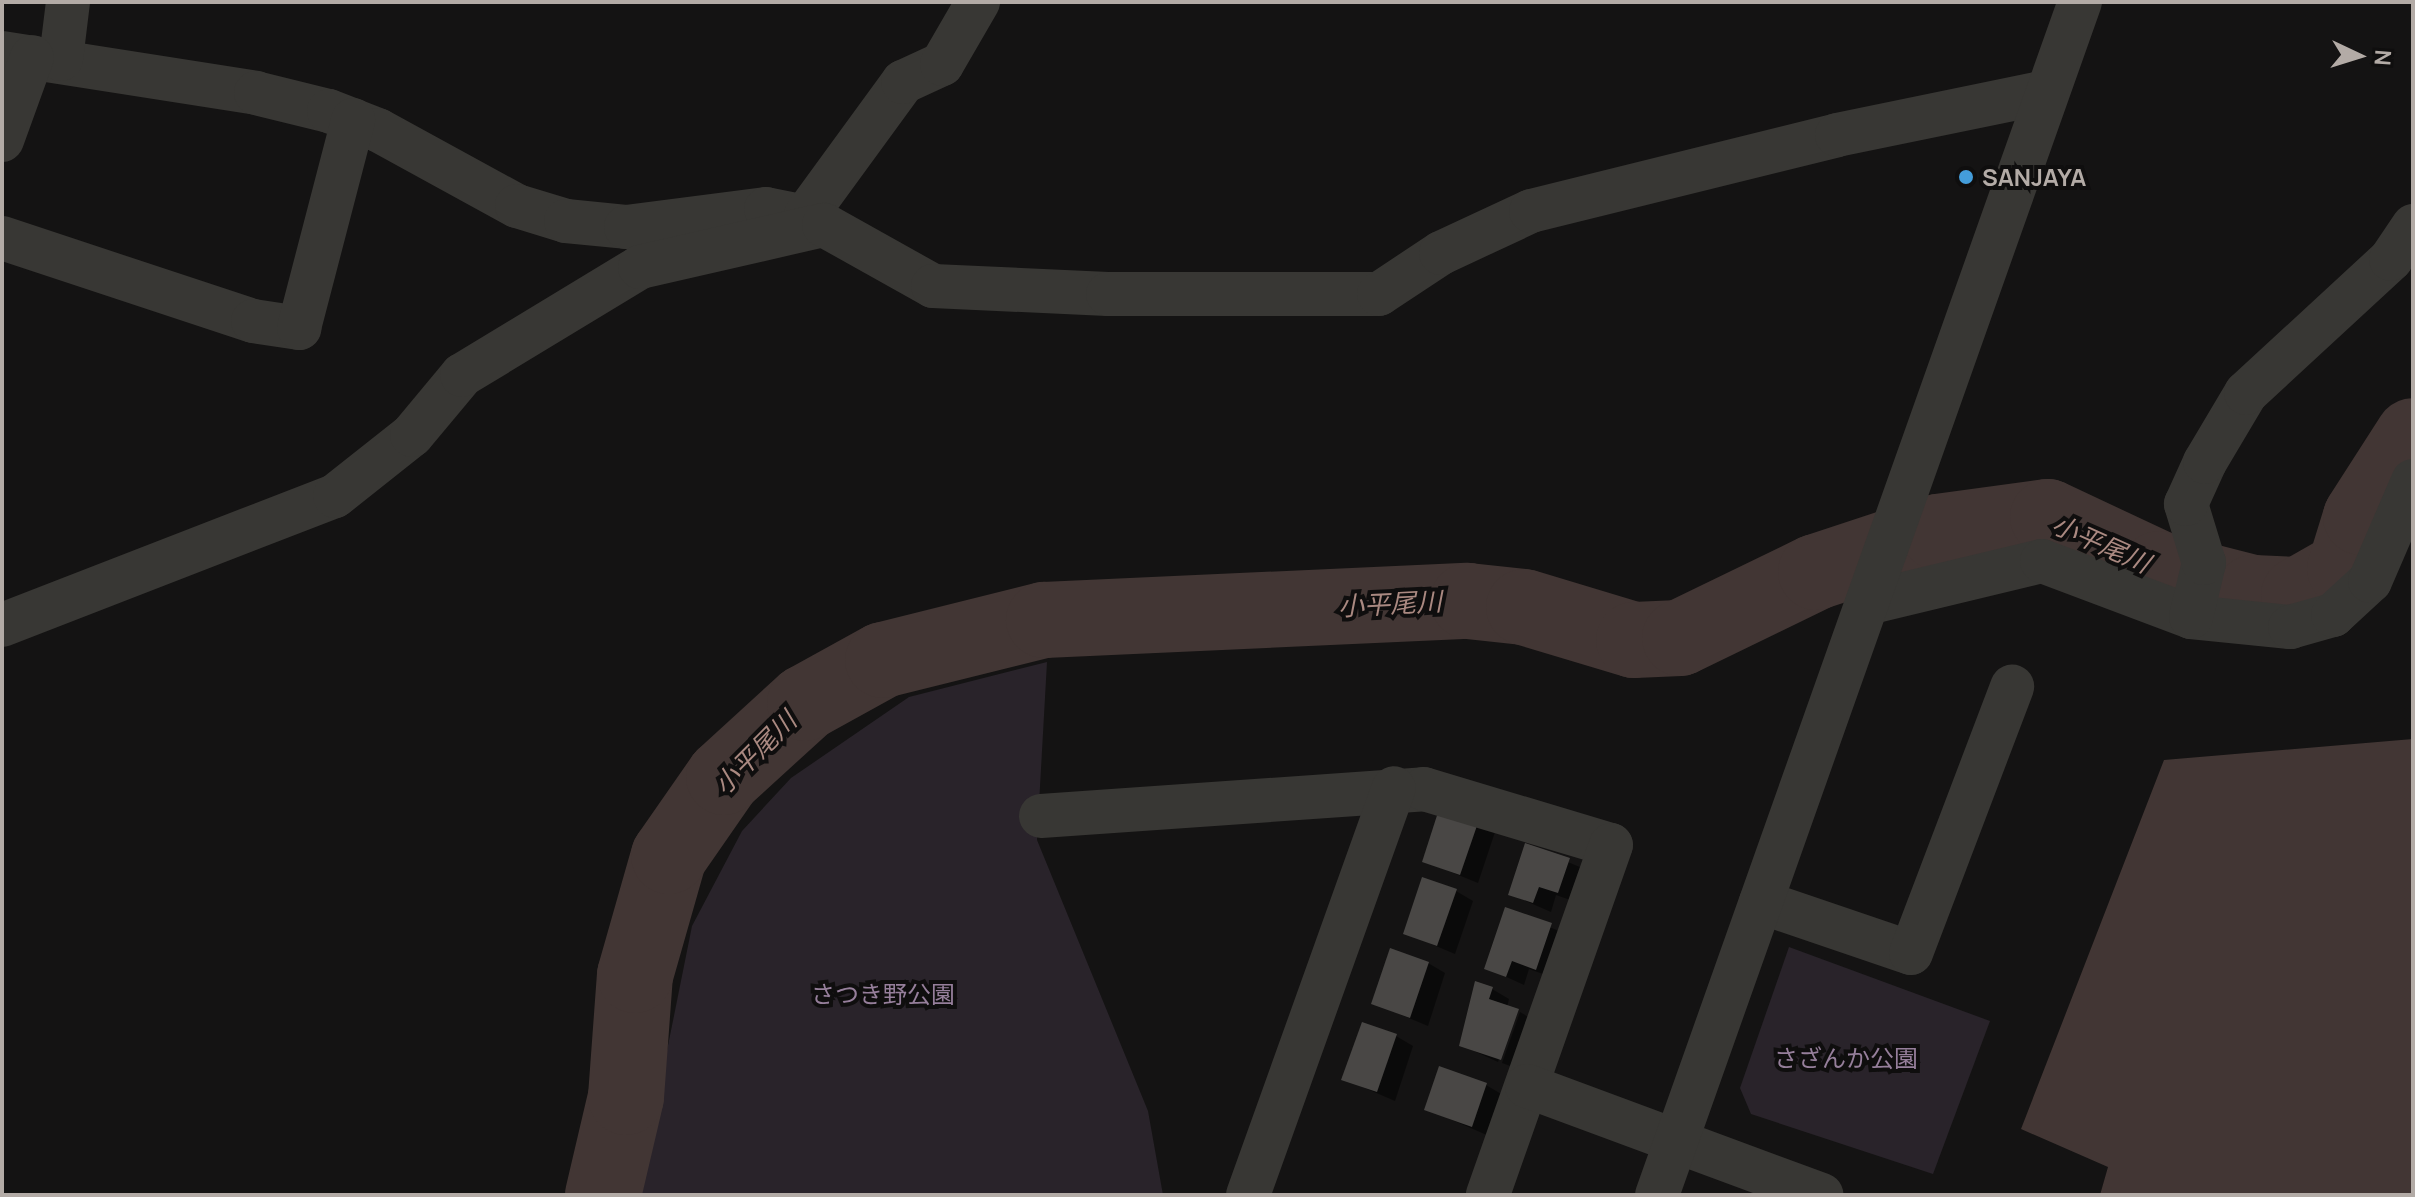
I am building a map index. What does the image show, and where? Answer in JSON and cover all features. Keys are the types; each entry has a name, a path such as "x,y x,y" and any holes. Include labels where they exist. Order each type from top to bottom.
{"street":[{"path":"2,140 32,56 68,2"},
{"path":"2,625 335,496 412,435 462,375 640,267 815,220 903,82 942,64 978,2"},
{"path":"1657,1195 2080,2"},
{"path":"32,56 256,93 353,120 517,206 566,221 626,227 766,209 815,220 933,286 1108,294 1379,294 1441,253 1531,211 1837,135 2047,92"},
{"path":"2,238 253,321 299,328 353,120"},
{"path":"2191,617 2204,563 2186,504 2246,393 2391,259 2413,226"},
{"path":"1872,589 2042,561 2191,617 2290,627 2333,615 2370,581 2413,481"},
{"path":"1761,902 1911,953 2012,687"},
{"path":"1041,816 1394,788 1424,789 1611,845 1488,1195"},
{"path":"1248,1195 1394,788"},
{"path":"1527,1086 1821,1195"}],"green space":[{"name":"さつき野公園","path":"1047,662 1037,840 1148,1111 1163,1195 638,1195 692,926 742,831 791,778 909,697"},
{"name":"さざんか公園","path":"1789,947 1990,1021 1933,1174 1751,1114 1740,1088"}],"shaded area":[{"path":"2413,739 2413,1195 2100,1195 2108,1167 2021,1129 2164,760"}],"building":[{"path":"1441,803 1480,817 1460,875 1422,862"},
{"path":"1525,843 1570,858 1558,893 1539,887 1533,903 1508,895"},
{"path":"1422,877 1457,889 1437,946 1403,934"},
{"path":"1505,907 1552,923 1536,970 1512,961 1506,977 1484,969"},
{"path":"1390,948 1429,962 1410,1018 1371,1004"},
{"path":"1475,981 1493,987 1489,999 1519,1009 1501,1060 1459,1046"},
{"path":"1362,1022 1397,1034 1377,1092 1341,1080"},
{"path":"1439,1066 1487,1083 1472,1127 1424,1110"}],"waterway":[{"name":"小平尾川","path":"603,1195 626,1097 635,975 669,856 724,777 805,703 883,660 1044,620 1468,601 1524,607 1634,640 1680,638 1816,572 1938,532 2048,517 2159,569 2253,593 2299,595 2345,569 2361,517 2413,436"}],"place":[{"name":"SANJAYA","path":"1966,177"}]}
